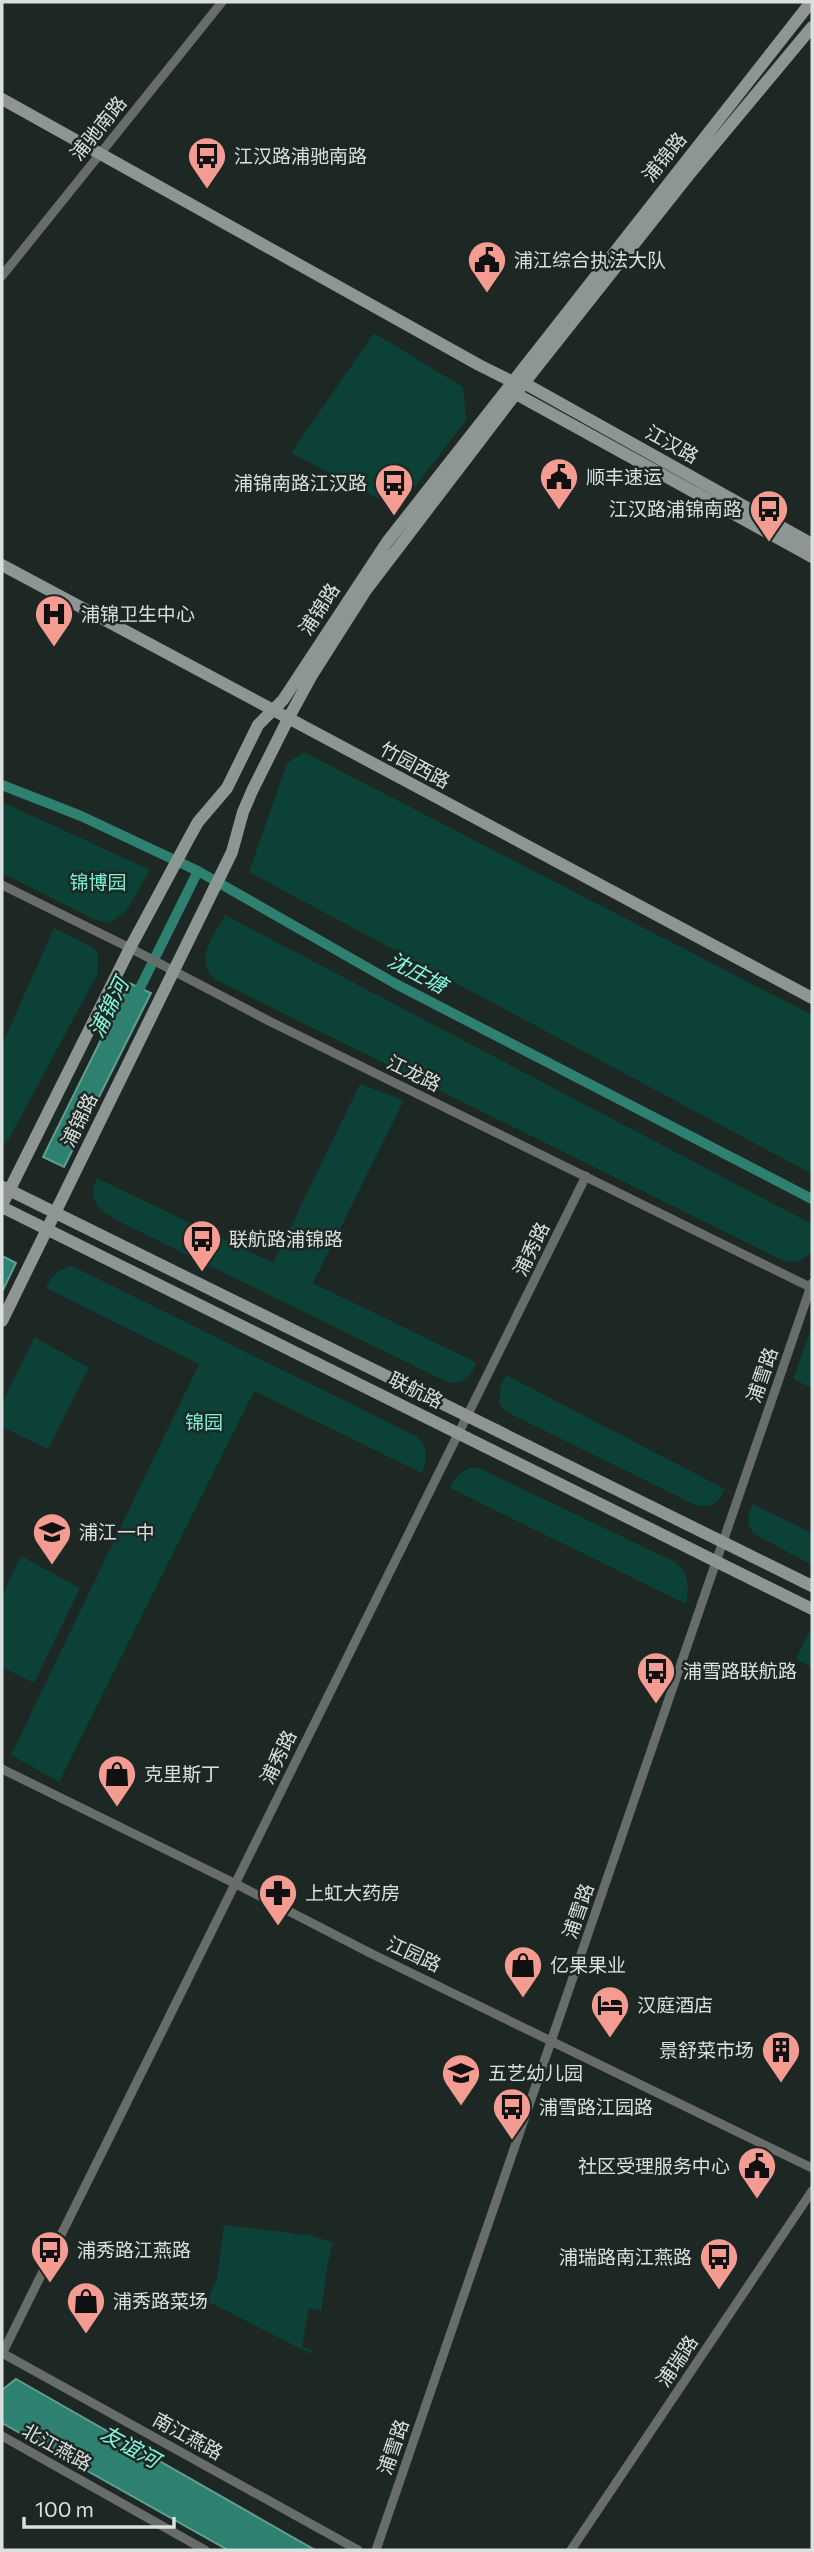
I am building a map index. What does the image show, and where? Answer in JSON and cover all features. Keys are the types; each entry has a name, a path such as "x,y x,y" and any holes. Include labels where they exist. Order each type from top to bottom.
{"street":[{"name":"浦驰南路","path":"2,276 222,2"},
{"name":"浦锦路","path":"2,1321 51,1211 227,863 243,812 312,676 366,590 807,4"},
{"name":"浦锦路","path":"5,1207 10,1191 130,948 198,822 227,788 258,725 283,700 387,542 518,387 812,27"},
{"path":"2,99 518,387 812,557"},
{"name":"江汉路","path":"518,387 812,544"},
{"name":"竹园西路","path":"2,565 812,998"},
{"name":"江龙路","path":"2,886 130,948 271,1023 812,1286"},
{"name":"浦秀路","path":"2,2354 586,1176"},
{"name":"联航路","path":"10,1191 812,1586"},
{"name":"联航路","path":"5,1207 812,1609"},
{"name":"浦雪路","path":"376,2550 812,1286"},
{"name":"江园路","path":"2,1769 372,1954 812,2168"},
{"name":"浦瑞路","path":"571,2550 812,2191"},
{"name":"南江燕路","path":"2,2354 358,2550"},
{"name":"北江燕路","path":"2,2436 205,2550"}],"green space":[{"path":"374,333 463,387 466,420 398,509 291,453"},
{"path":"304,752 812,1015 812,1174 249,872 287,763"},
{"name":"锦博园","path":"2,802 150,870 127,910 111,923 93,919 2,873"},
{"path":"225,915 812,1224 812,1250 798,1261 780,1259 216,980 209,973 206,957 211,939"},
{"path":"54,928 94,948 98,954 98,973 10,1137 2,1147 2,1045"},
{"path":"360,1084 404,1100 313,1283 477,1363 469,1376 462,1381 447,1382 124,1224 103,1211 95,1201 93,1195 97,1178 273,1263"},
{"name":"锦园","path":"72,1266 416,1436 425,1448 426,1458 422,1473 254,1391 59,1782 11,1755 199,1364 46,1288 56,1274"},
{"path":"812,1326 812,1388 793,1379"},
{"path":"35,1337 89,1368 48,1449 2,1427 2,1403"},
{"path":"506,1375 725,1489 716,1502 709,1506 693,1504 505,1411 499,1403 501,1384"},
{"path":"470,1468 479,1468 677,1563 688,1582 686,1604 450,1488 458,1476"},
{"path":"753,1504 812,1533 812,1565 754,1534 748,1519"},
{"path":"21,1556 80,1588 34,1683 2,1667 2,1596"},
{"path":"809,1632 812,1633 812,1667 796,1659"},
{"path":"224,2225 308,2235 333,2242 321,2311 309,2308 302,2347 312,2350 311,2354 207,2301 217,2279"}],"water":[{"path":"129,983 151,993 64,1167 43,1157"},
{"path":"2,1256 16,1263 2,1292"},
{"name":"友谊河","path":"16,2379 315,2550 228,2550 2,2423 2,2390"}],"waterway":[{"name":"沈庄塘","path":"2,785 81,816 198,871 396,984 812,1199"},
{"name":"浦锦河","path":"134,1000 198,871"}],"place":[{"name":"江汉路浦驰南路","path":"207,190"},
{"name":"浦江综合执法大队","path":"487,294"},
{"name":"顺丰速运","path":"559,511"},
{"name":"浦锦南路江汉路","path":"394,517"},
{"name":"江汉路浦锦南路","path":"769,543"},
{"name":"浦锦卫生中心","path":"54,648"},
{"name":"联航路浦锦路","path":"202,1273"},
{"name":"浦江一中","path":"52,1566"},
{"name":"浦雪路联航路","path":"656,1705"},
{"name":"克里斯丁","path":"117,1808"},
{"name":"上虹大药房","path":"278,1927"},
{"name":"亿果果业","path":"523,1999"},
{"name":"汉庭酒店","path":"610,2039"},
{"name":"景舒菜市场","path":"781,2084"},
{"name":"五艺幼儿园","path":"461,2107"},
{"name":"浦雪路江园路","path":"512,2141"},
{"name":"社区受理服务中心","path":"757,2200"},
{"name":"浦秀路江燕路","path":"50,2284"},
{"name":"浦瑞路南江燕路","path":"719,2291"},
{"name":"浦秀路菜场","path":"86,2335"}]}
